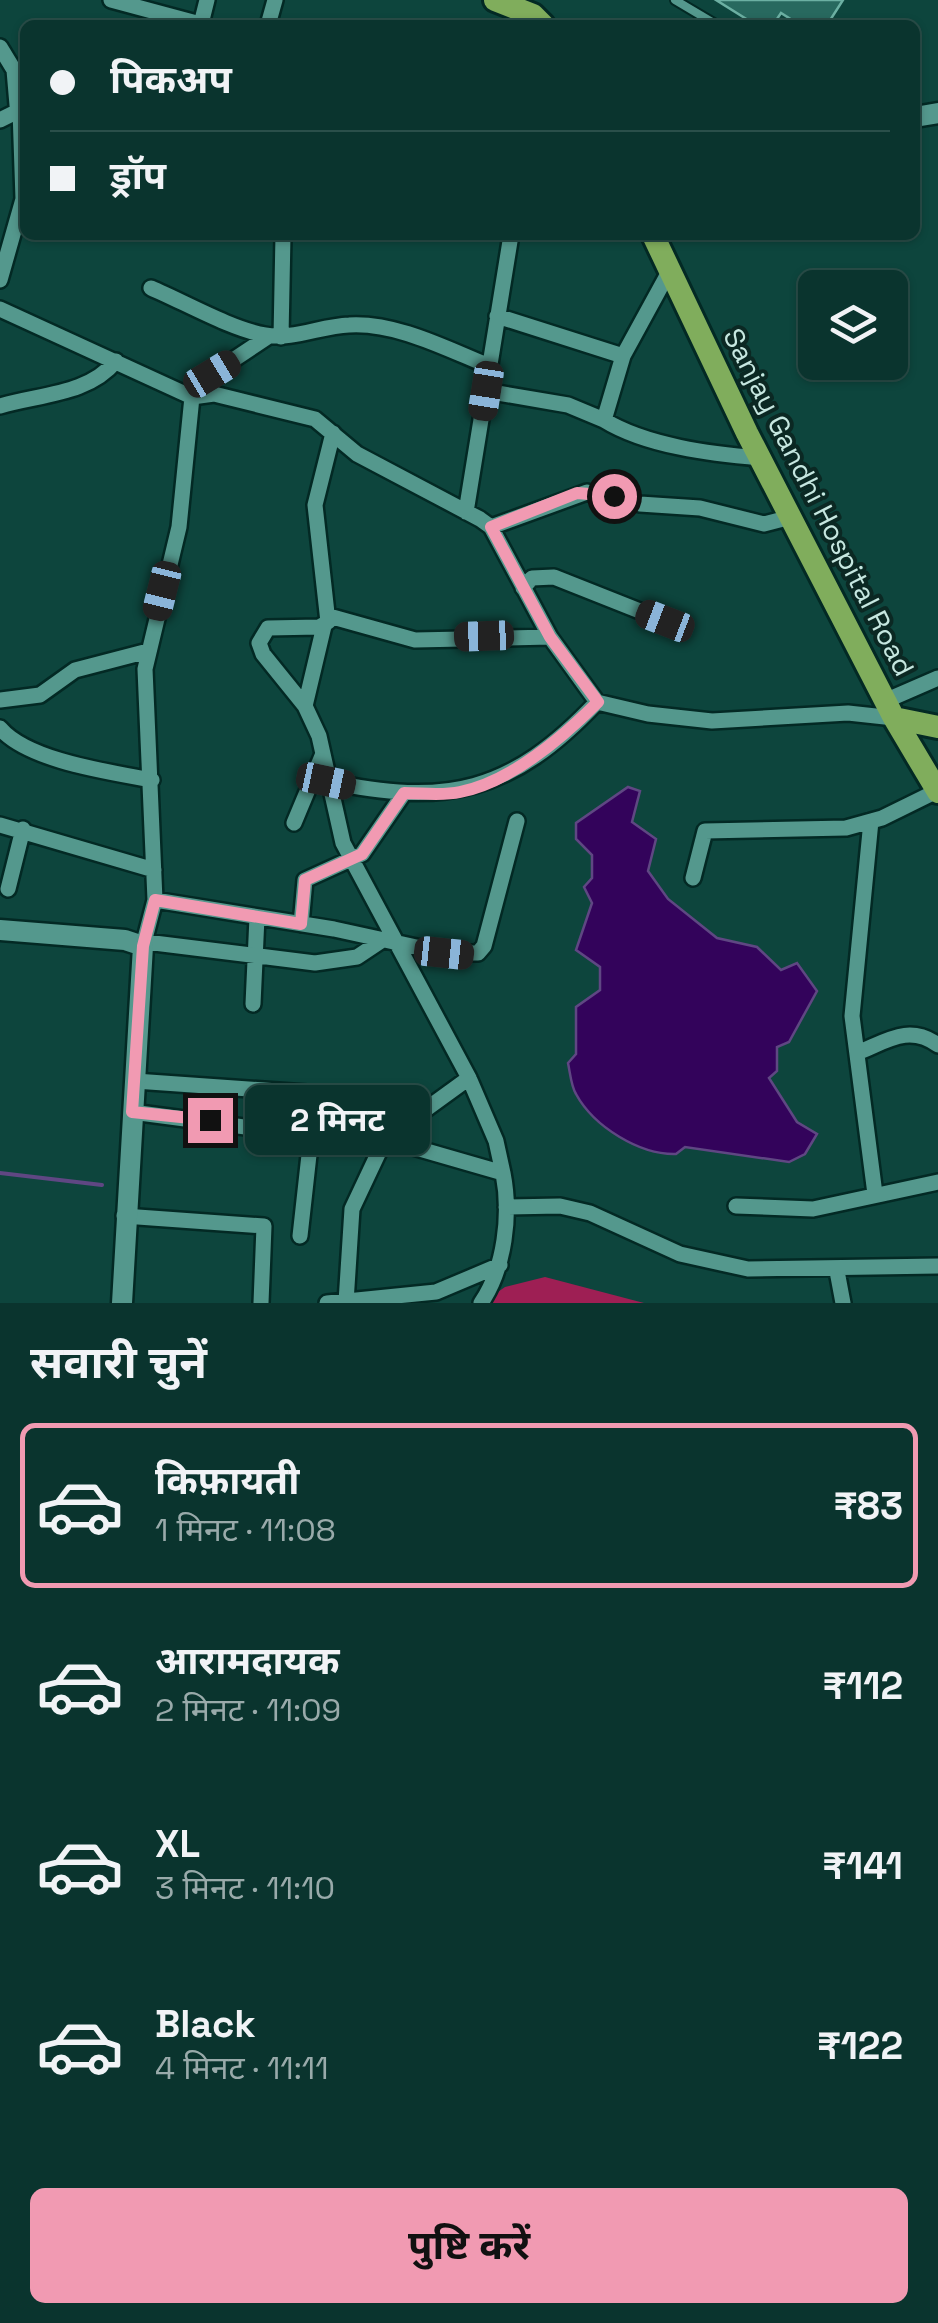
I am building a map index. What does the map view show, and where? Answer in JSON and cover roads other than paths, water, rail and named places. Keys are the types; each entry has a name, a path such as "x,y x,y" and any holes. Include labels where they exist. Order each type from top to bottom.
{"main road":[{"path":"503,1 535,20"},
{"name":"Sanjay Gandhi Hospital Road","path":"655,240 760,458 889,709 937,792"},
{"path":"889,709 938,726"},
{"path":"0,930 144,944 124,1216 122,1303"}],"street":[{"path":"111,0 184,20"},
{"path":"0,47 14,70 20,102"},
{"path":"0,280 20,210"},
{"path":"275,336 284,240"},
{"path":"466,512 510,240"},
{"path":"604,420 622,356 670,270"},
{"path":"151,288 275,336"},
{"path":"0,309 192,397 214,394 306,415 357,454 491,527 550,637 598,702 648,714 712,721 848,713 889,709 938,678"},
{"path":"497,316 622,356"},
{"path":"381,942 357,957 328,962 144,944 155,900 145,686 148,652 179,527 192,397 212,374 275,336 345,325 368,326 427,341 489,366"},
{"path":"0,406 83,386 106,374 116,361"},
{"path":"486,391 568,404 619,429 760,458"},
{"path":"305,706 327,621 315,505 333,433"},
{"path":"491,527 587,492 640,504 700,508 764,524 791,517"},
{"path":"523,588 532,578 554,578 665,621"},
{"path":"481,1303 500,1264 506,1207 496,1140 470,1078 416,986 353,862 335,819 322,756 305,706 262,654 259,644 262,634 278,626 327,621 415,640 550,637"},
{"path":"0,700 40,695 74,670 148,652"},
{"path":"326,781 404,793 449,794 496,780 598,702"},
{"path":"0,728 10,739 64,760 152,780"},
{"path":"294,823 322,756"},
{"path":"693,878 704,831 846,828 871,822 937,792"},
{"path":"301,924 305,880 353,862 371,845 404,793"},
{"path":"155,900 398,945 455,954 478,953 484,946 517,820"},
{"path":"871,822 852,1016 875,1194"},
{"path":"0,824 154,870"},
{"path":"8,888 23,828"},
{"path":"253,1004 257,917"},
{"path":"857,1053 906,1032 919,1033 938,1045"},
{"path":"346,1302 352,1209 385,1139 470,1078"},
{"path":"135,1081 307,1093"},
{"path":"132,1112 255,1124 305,1135 310,1146 300,1236"},
{"path":"362,1122 385,1139 503,1173"},
{"path":"736,1206 813,1210 938,1182"},
{"path":"506,1207 560,1206 590,1213 680,1254 748,1269 837,1271 938,1266"},
{"path":"124,1216 264,1226 261,1303"},
{"path":"328,1303 436,1292 500,1264"},
{"path":"837,1271 843,1303"}],"lane":[{"path":"675,0 709,20"}],"waterway":[{"path":"0,1173 102,1185"}]}
